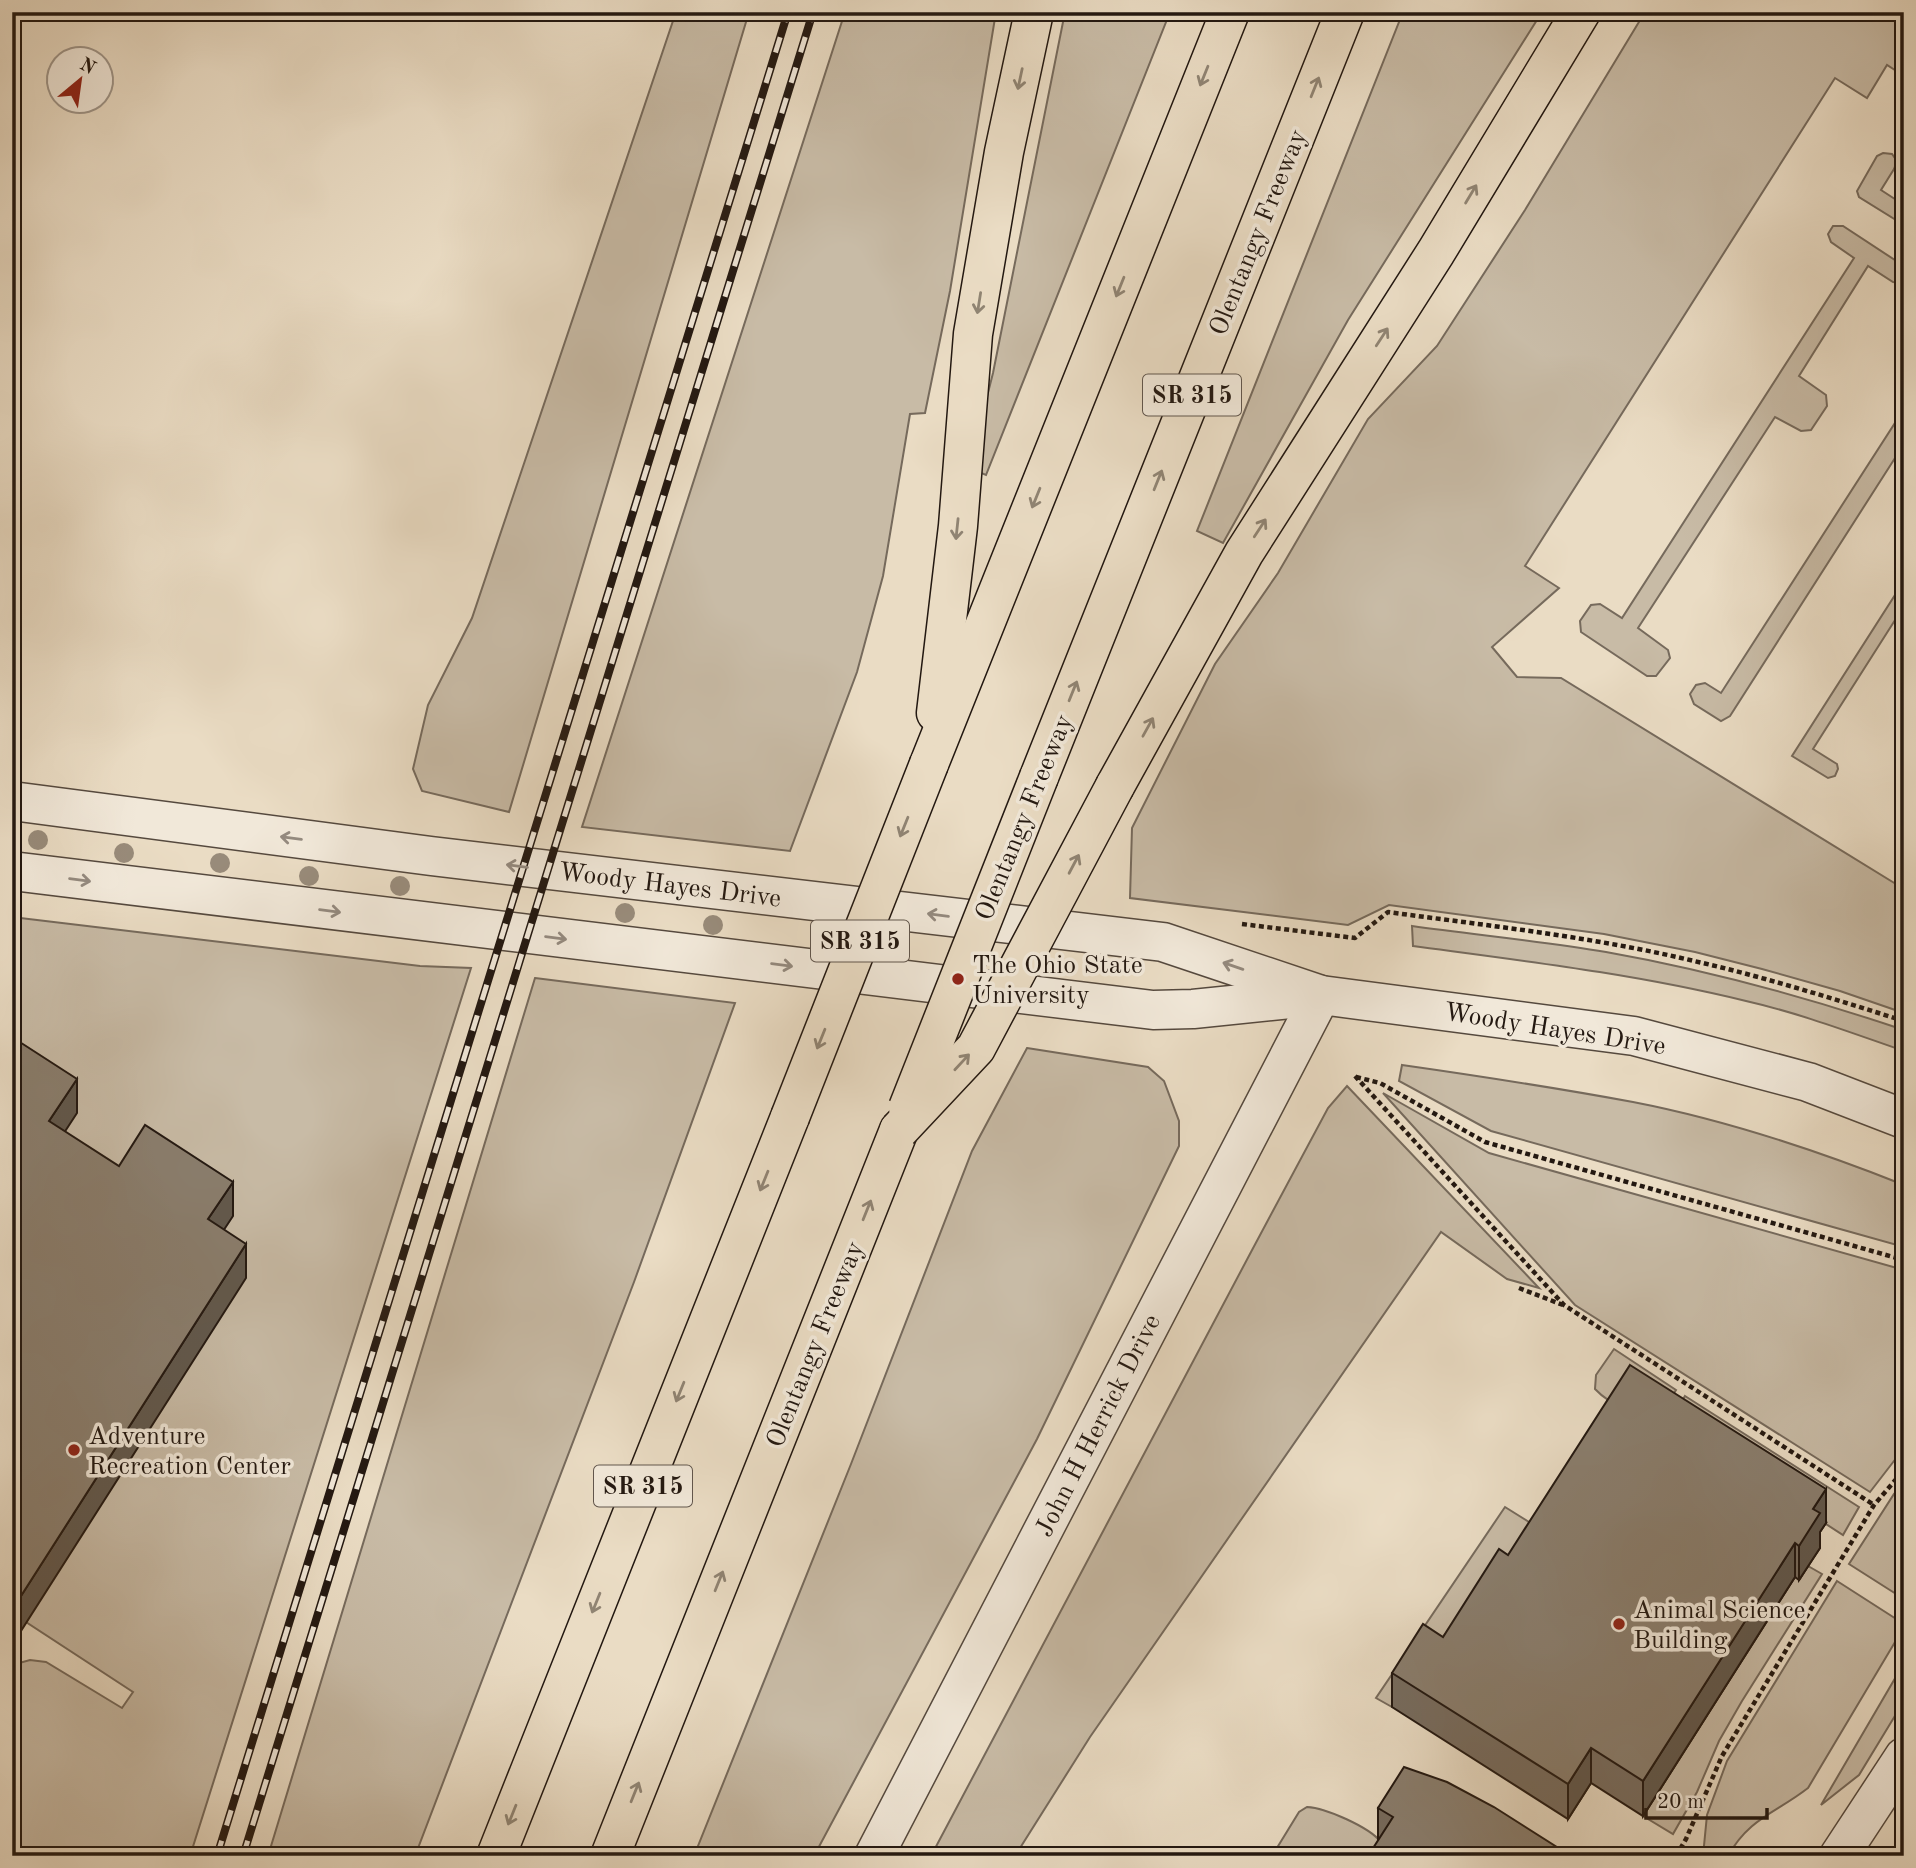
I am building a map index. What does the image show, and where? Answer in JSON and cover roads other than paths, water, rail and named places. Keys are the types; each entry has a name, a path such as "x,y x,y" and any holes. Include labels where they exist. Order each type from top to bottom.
{"highway":[{"path":"929,764 958,526 973,334 1004,152 1034,12"},
{"name":"SR 315","path":"496,1856 1230,12"},
{"name":"Olentangy Freeway","path":"610,1856 1345,12"},
{"path":"899,1130 976,1048 1115,786 1244,552 1436,252 1581,12"}],"street":[{"name":"Woody Hayes Drive","path":"12,801 431,856 1163,942 1321,995 1634,1036 1808,1082 1904,1119"},
{"name":"Woody Hayes Drive","path":"12,871 1153,1010 1193,1009 1321,995"},
{"name":"John H Herrick Drive","path":"874,1856 1321,995"},
{"path":"1839,1856 1904,1757"}],"railway":[{"path":"217,1856 788,12"},
{"path":"243,1856 813,12"}],"place":[{"name":"The Ohio State University","path":"958,979"},
{"name":"Adventure Recreation Center","path":"74,1450"},
{"name":"Animal Science Building","path":"1619,1624"}]}
